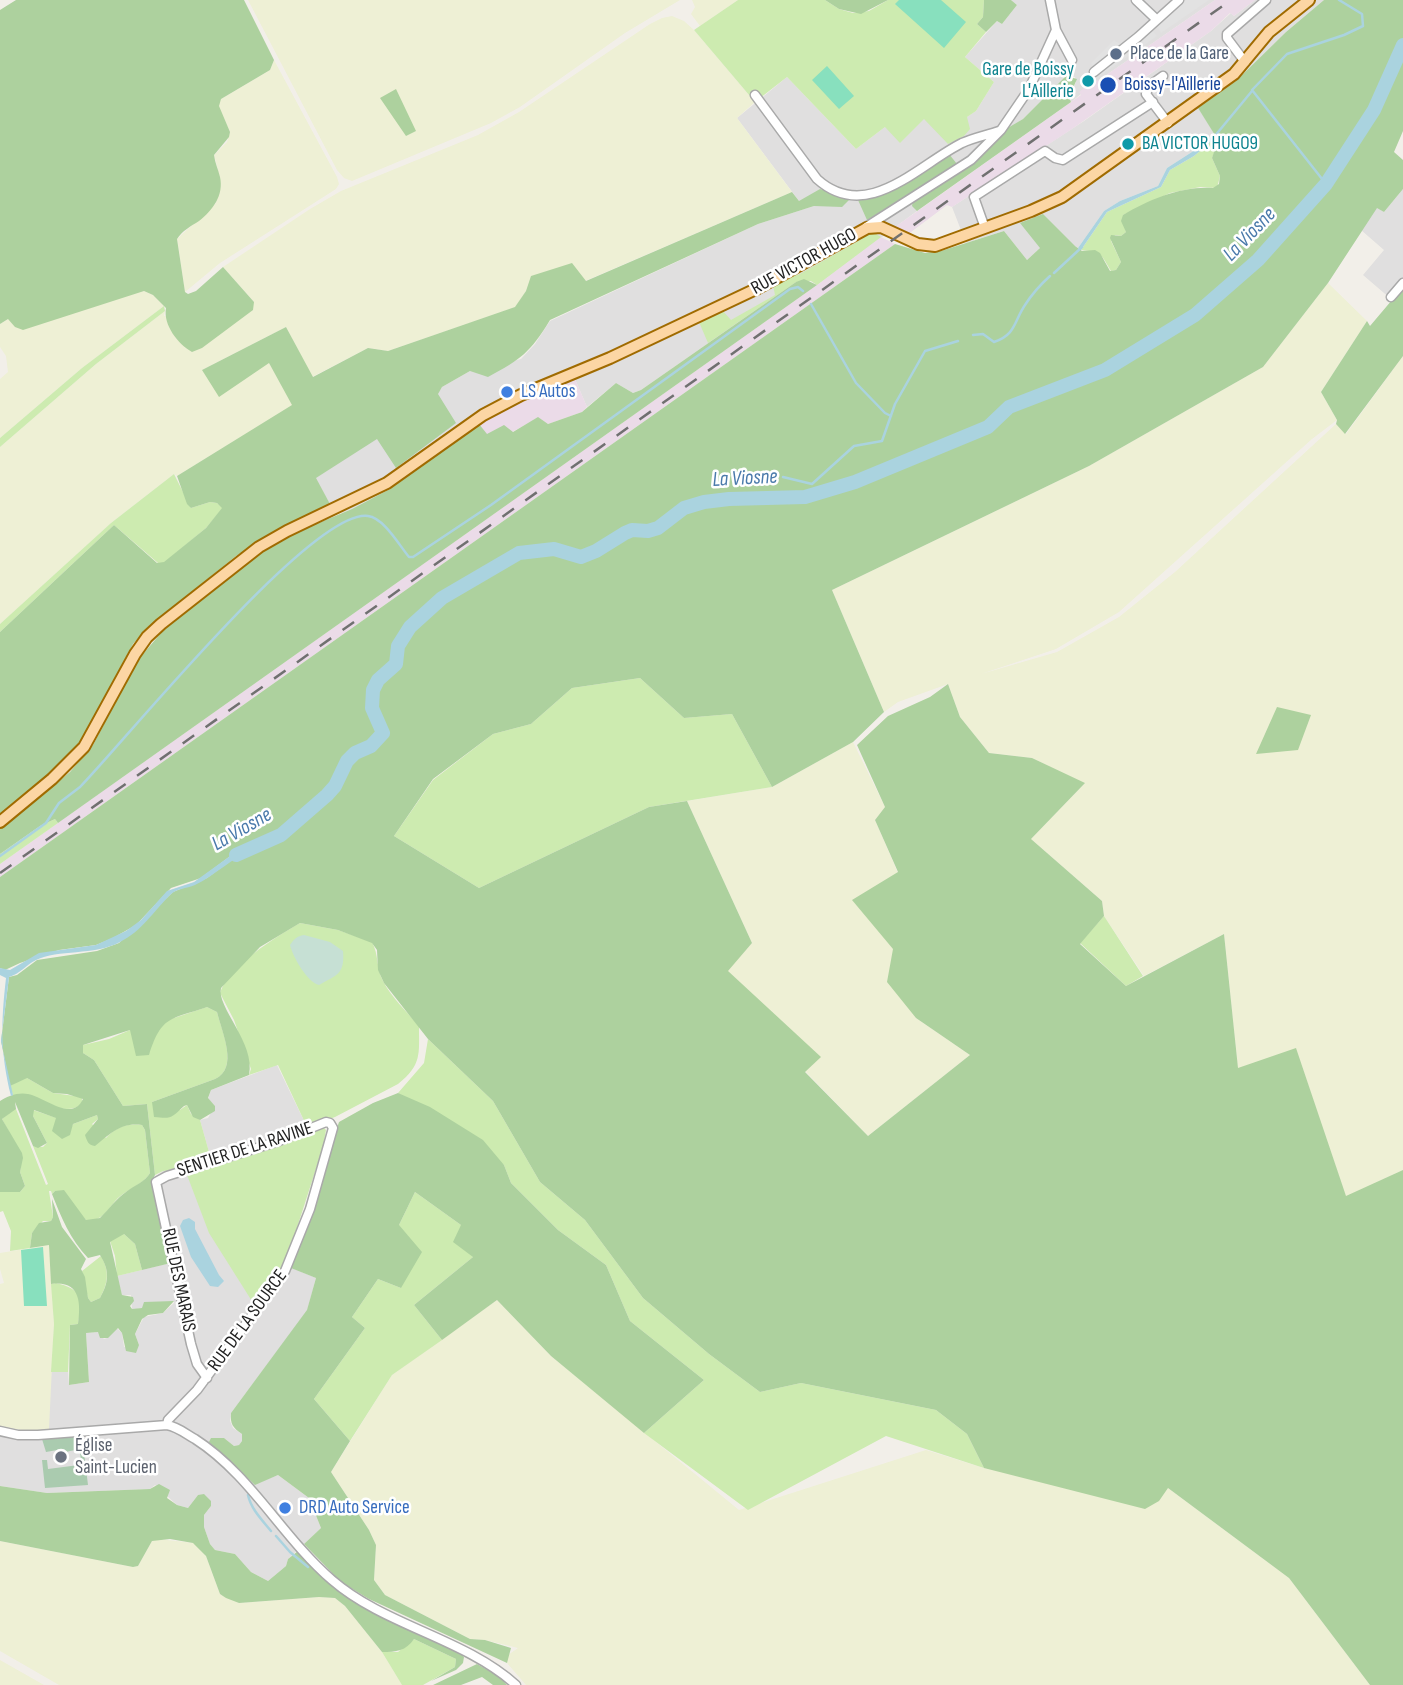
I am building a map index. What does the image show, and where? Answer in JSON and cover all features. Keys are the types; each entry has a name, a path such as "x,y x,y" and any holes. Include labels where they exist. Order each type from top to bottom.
{"main road":[{"name":"RUE VICTOR HUGO","path":"0,822 52,779 84,747 128,665 153,631 259,547 286,531 387,484 461,429 500,405 610,358 755,289 796,269 864,229 878,226 930,247 1062,197 1234,74 1269,33 1309,0"}],"street":[{"path":"864,229 971,160 1001,130 1029,89 1056,30 1050,0"},
{"path":"1136,0 1156,19"},
{"path":"1094,72 1179,0"},
{"path":"1245,62 1227,38 1227,34 1266,0"},
{"path":"1056,30 1072,60"},
{"path":"1163,76 1146,91 1168,123"},
{"path":"755,95 817,179 827,188 860,196 880,193 963,142 1001,130"},
{"path":"985,228 974,197 1045,152 1063,160 1153,102"},
{"path":"890,230 885,220 891,211"},
{"path":"1391,297 1403,283"},
{"name":"SENTIER DE LA RAVINE","path":"158,1180 279,1141 326,1122 332,1124"},
{"name":"RUE DE LA SOURCE","path":"167,1425 207,1378 289,1264 314,1197 332,1124"},
{"name":"RUE DES MARAIS","path":"158,1180 156,1186 191,1344 200,1371 207,1378"},
{"path":"0,1431 38,1435 167,1425 180,1430 214,1453 249,1487 322,1571 355,1597 488,1664 516,1685"}],"shaded area":[{"path":"1011,0 1215,0 1096,82 1091,74 1081,81 1085,87 1071,102 1069,97 1076,82 1075,77 1067,76 1023,119 912,203 917,211 817,285 811,281 796,282 641,390 633,393 616,383 587,407 575,379 499,412 390,489 352,509 342,513 337,501 330,504 315,478 412,415 434,399 442,387 470,371 521,359 550,321 758,224 814,206 842,206 850,199 799,201 737,118 787,77 856,149 885,127 924,119 966,121 967,117 976,111 994,82 965,57 997,21 1002,24 1017,5"},
{"path":"1186,0 1209,0 1161,33 1156,24"},
{"path":"1215,0 1255,0 1234,16 1230,13 1211,31 1072,129 952,207 947,205 907,235 895,227 1081,95 1079,92 1085,87 1081,81 1091,74 1096,81 1102,78"},
{"path":"1255,0 1324,0 1286,32 1236,81 1198,108 1215,134 1167,168 1158,186 1120,201 1104,211 1078,248 1040,248 1027,260 1004,231 966,243 952,207 1084,121 1211,31 1231,13 1234,16"},
{"name":"Place de la Gare","path":"1146,23 1157,36 1100,76 1091,63 1114,40 1120,44"},
{"path":"1403,189 1403,287 1391,299 1363,275 1384,250 1361,230 1377,207 1384,212"},
{"path":"881,237 895,244 0,877 0,864"},
{"path":"575,379 587,407 582,412 548,424 538,418 512,432 487,435 479,424 499,412"},
{"path":"277,1065 307,1127 285,1265 316,1278 307,1311 231,1413 230,1421 233,1428 242,1434 242,1441 234,1446 224,1438 235,1464 255,1484 278,1475 309,1498 321,1528 288,1559 286,1566 268,1581 251,1572 235,1554 215,1550 210,1544 204,1527 204,1515 211,1506 198,1495 188,1508 177,1505 155,1485 150,1489 47,1493 0,1486 0,1426 27,1431 48,1429 51,1372 68,1372 69,1385 89,1382 86,1333 98,1332 104,1339 117,1328 122,1333 124,1347 139,1345 135,1334 144,1317 163,1313 174,1303 132,1310 131,1295 122,1295 117,1276 170,1263 152,1179 163,1171 183,1169 211,1159 200,1120 208,1118 215,1106 208,1099 211,1090"}],"green space":[{"path":"16,0 244,0 274,60 270,70 221,99 219,106 230,132 214,155 221,184 219,196 209,212 177,239 185,292 188,294 196,291 223,267 254,302 253,310 202,348 192,352 182,344 169,327 166,308 153,295 144,291 23,330 15,327 8,319 0,324 0,10"},
{"path":"248,0 680,0 625,33 520,107 491,123 352,181 344,178 337,170"},
{"path":"692,0 738,0 700,26 691,14 695,7"},
{"path":"738,0 825,0 839,9 853,13 869,11 888,0 984,0 983,17 977,24 986,32 965,57 994,82 976,111 967,117 970,129 964,136 948,144 924,119 900,143 885,127 856,149 787,77 755,102 694,30"},
{"path":"825,0 888,0 861,14 839,9"},
{"path":"899,0 941,0 966,22 944,48 895,4"},
{"path":"984,0 1011,0 1017,5 1002,24 997,21 986,32 977,24 983,17"},
{"path":"1324,0 1403,0 1403,131 1394,152 1403,160 1403,189 1384,212 1377,208 1328,283 1263,367 1089,466 832,590 884,712 853,742 772,787 732,714 684,718 640,678 572,688 531,724 493,734 433,779 394,836 479,888 649,807 687,801 752,943 728,971 821,1057 805,1072 868,1136 970,1055 916,1018 887,982 893,949 852,900 898,872 875,820 885,807 857,745 888,716 930,697 948,684 960,717 989,753 1032,758 1085,783 1031,839 1102,901 1104,916 1080,944 1126,986 1224,934 1238,1068 1296,1048 1346,1196 1403,1170 1403,1685 1370,1685 1289,1578 1168,1488 1159,1501 1145,1509 984,1468 967,1434 936,1410 801,1383 760,1392 709,1354 643,1298 585,1220 540,1182 493,1101 428,1039 384,983 378,970 377,950 372,943 338,930 300,923 260,947 221,988 224,1005 247,1051 249,1075 211,1090 208,1098 215,1106 215,1111 200,1120 193,1117 187,1105 171,1117 154,1117 152,1102 222,1074 226,1067 227,1049 217,1012 207,1007 169,1021 158,1032 149,1055 136,1056 130,1030 83,1045 83,1053 94,1060 123,1106 147,1104 155,1175 151,1183 171,1263 142,1270 135,1244 124,1234 110,1242 122,1295 133,1297 134,1301 130,1306 132,1309 142,1308 144,1302 174,1301 163,1313 148,1315 142,1319 135,1334 139,1345 136,1353 126,1351 122,1333 118,1328 108,1338 100,1338 98,1332 86,1333 89,1382 69,1385 70,1325 78,1324 78,1301 73,1289 68,1285 51,1284 49,1245 30,1248 32,1233 39,1223 51,1221 52,1199 62,1227 86,1259 81,1269 88,1298 91,1302 100,1298 107,1276 103,1261 100,1255 88,1258 82,1251 67,1228 52,1194 64,1190 86,1220 100,1218 119,1198 150,1173 145,1130 142,1125 128,1125 111,1133 95,1146 89,1144 85,1135 98,1119 97,1115 73,1124 70,1135 62,1139 52,1131 56,1118 34,1110 33,1116 47,1143 38,1148 33,1146 15,1102 16,1109 2,1119 22,1153 20,1172 25,1186 20,1192 0,1192 0,1101 13,1095 24,1094 58,1107 72,1109 83,1099 53,1093 27,1078 10,1086 1,1041 9,977 17,975 37,960 97,951 119,943 173,892 207,878 233,859 254,849 237,851 201,878 171,888 136,925 113,938 96,945 59,950 5,970 0,968 0,877 895,244 925,253 941,251 1004,231 1027,260 1040,248 1020,223 1043,214 1075,246 1082,251 1095,250 1100,253 1110,271 1116,270 1121,262 1110,238 1111,235 1121,236 1126,232 1121,221 1123,215 1166,195 1190,189 1213,188 1219,184 1220,176 1212,158 1218,140 1198,108 1236,81 1286,32"},
{"path":"672,16 684,21 694,30 755,102 737,118 792,192 585,281 526,291 516,307 388,351 368,348 312,377 286,327 202,370 269,363 293,405 177,476 174,474 111,523 0,624 0,447 96,364 165,311 164,316 254,302 223,267 310,209 341,191 478,135 519,112 650,24"},
{"path":"274,60 339,184 336,189 220,263 185,292 177,239 216,203 220,178 214,155 227,142 230,132 218,106 221,99 270,70"},
{"path":"827,66 854,96 839,109 812,80"},
{"path":"1066,76 1077,79 1069,97 1071,102 917,211 912,206 913,201 1006,129 1023,119"},
{"path":"396,89 416,131 406,136 380,98"},
{"path":"1217,137 1218,143 1212,158 1220,176 1217,188 1200,187 1170,193 1123,215 1126,232 1121,236 1115,235 1111,241 1121,262 1116,270 1111,271 1103,257 1097,253 1081,250 1107,212 1161,187 1170,170 1194,156"},
{"path":"949,154 957,164 867,220 858,200 893,189"},
{"path":"820,189 851,198 842,207 814,206 758,224 550,320 530,348 509,365 488,377 470,371 442,387 438,394 456,423 396,468 377,439 316,478 330,504 284,526 236,556 147,628 133,644 80,745 59,767 0,816 0,632 114,525 157,563 164,562 206,528 222,508 217,503 210,502 191,508 177,476 292,405 269,363 219,397 202,370 286,327 313,377 368,348 388,351 515,307 526,291 531,276 572,263 586,281 792,192 799,201"},
{"path":"865,234 881,237 817,285 811,281 796,282 708,343 699,322 722,310 731,320 775,295 773,285 798,275 862,239"},
{"path":"804,279 817,285 58,823 55,819 40,826 0,854 0,829 70,772 93,745 138,660 166,627 267,548 390,489 479,424 487,434 504,425 513,432 538,417 548,424 582,412 616,383 633,393 641,390"},
{"path":"1328,283 1367,321 1321,392 1337,420 1312,439 1119,612 1056,649 981,674 1057,652 1119,617 1175,572 1336,424 1346,434 1403,356 1403,1170 1346,1197 1296,1049 1238,1069 1224,934 1144,976 1104,916 1102,901 1031,839 1084,784 1032,758 989,753 960,717 948,684 898,702 884,712 832,590 1089,466 1263,367"},
{"path":"1403,287 1403,356 1345,434 1336,424 1337,420 1321,392 1367,321 1370,326"},
{"path":"144,291 153,295 164,306 82,368 0,438 0,379 8,372 6,356 0,347 0,324 8,319"},
{"path":"164,306 165,311 96,364 0,447 0,438 82,368"},
{"path":"174,474 191,508 210,502 223,508 206,528 164,563 158,563 114,525 0,632 0,624 111,523"},
{"path":"640,678 684,718 732,714 772,787 649,807 479,888 394,836 433,780 493,734 531,724 572,688"},
{"path":"1277,707 1311,715 1298,750 1256,754"},
{"path":"853,742 885,807 875,820 898,873 853,900 894,949 916,1018 970,1055 868,1136 805,1071 820,1057 727,971 752,943 687,801 772,787"},
{"path":"55,819 58,823 0,864 0,854 40,826"},
{"path":"1104,916 1143,976 1126,986 1080,943"},
{"path":"300,923 338,930 372,942 383,981 419,1026 418,1058 406,1077 398,1084 335,1117 307,1127 278,1065 249,1075 251,1069 234,1020 220,993 232,973 243,963 266,944"},
{"path":"304,935 330,942 343,951 341,969 331,979 319,985 301,968 290,945 296,938"},
{"path":"207,1007 217,1012 225,1039 227,1058 222,1074 152,1102 180,1110 187,1105 191,1114 200,1120 211,1159 155,1175 147,1104 123,1106 94,1060 83,1053 83,1045 109,1039 130,1030 157,1031 168,1020"},
{"path":"428,1039 493,1101 540,1182 585,1220 643,1298 709,1354 760,1392 801,1383 936,1410 967,1434 984,1468 886,1436 748,1510 644,1433 704,1380 630,1321 606,1265 558,1230 511,1183 504,1165 398,1093 424,1063"},
{"path":"23,1078 53,1093 82,1097 82,1104 74,1108 57,1108 13,1095 10,1086"},
{"path":"398,1093 430,1107 483,1140 504,1165 511,1183 558,1230 606,1265 630,1321 704,1380 644,1433 551,1356 497,1300 442,1340 414,1305 473,1257 453,1242 461,1225 415,1192 399,1225 422,1252 401,1288 378,1279 352,1317 365,1328 314,1399 350,1441 331,1472 376,1545 374,1580 385,1595 470,1639 485,1640 511,1648 507,1663 369,1599 341,1582 304,1544 321,1528 309,1498 278,1475 255,1485 209,1442 211,1438 224,1438 234,1446 242,1441 242,1434 232,1423 231,1413 307,1310 316,1278 291,1268 339,1122"},
{"path":"14,1109 46,1185 48,1184 33,1146 43,1147 47,1143 33,1116 33,1110 57,1118 55,1123 71,1128 73,1124 97,1115 98,1119 92,1124 106,1138 122,1127 142,1125 145,1130 150,1173 118,1198 103,1215 93,1220 86,1220 55,1191 52,1194 49,1191 53,1217 51,1221 43,1221 32,1233 30,1248 10,1251 11,1231 3,1211 0,1212 0,1192 20,1192 25,1186 18,1152 2,1119"},
{"path":"323,1127 326,1130 323,1147 285,1265 255,1306 209,1233 187,1175"},
{"path":"415,1192 461,1225 473,1257 414,1305 442,1340 392,1375 350,1441 314,1399 365,1328 352,1317 378,1279 401,1288 399,1225"},
{"path":"121,1234 135,1244 142,1270 117,1276 110,1241"},
{"path":"49,1245 54,1324 49,1429 27,1431 0,1426 0,1284 4,1283 0,1269 0,1253"},
{"path":"43,1247 47,1306 24,1306 21,1250"},
{"path":"101,1256 107,1272 105,1287 100,1298 91,1302 82,1271"},
{"path":"56,1283 76,1292 80,1302 78,1324 70,1325 68,1372 51,1372 54,1324 51,1284"},
{"path":"497,1300 551,1356 739,1510 926,1450 984,1468 1168,1488 1289,1578 1370,1685 526,1685 507,1663 508,1655 518,1648 470,1639 385,1595 374,1580 376,1545 331,1472 392,1375"},
{"path":"82,1436 88,1485 45,1488 42,1460 47,1460 48,1469 79,1465 81,1462 80,1451 64,1452 63,1449 46,1452 42,1439"},
{"path":"159,1484 170,1490 167,1498 188,1508 198,1495 204,1494 211,1501 211,1506 204,1515 204,1527 210,1544 215,1550 235,1554 251,1572 268,1581 286,1566 288,1559 298,1551 346,1596 394,1623 461,1654 464,1657 463,1663 456,1670 431,1681 455,1667 456,1659 414,1639 400,1650 382,1652 345,1606 335,1598 239,1603 226,1598 220,1594 206,1556 193,1543 170,1539 152,1541 138,1566 133,1567 0,1541 0,1486 47,1493 150,1489"},
{"path":"158,1539 194,1543 206,1556 220,1594 239,1603 335,1598 345,1606 382,1652 402,1685 59,1685 0,1651 0,1541 133,1567 138,1566 152,1541"},
{"path":"414,1639 456,1659 455,1667 423,1685 402,1685 382,1652 398,1652"},
{"path":"0,1660 44,1685 0,1685"},
{"path":"477,1664 500,1677 507,1685 493,1685 482,1677 461,1685 433,1685"}],"water":[{"path":"1215,134 1217,137 1194,156 1170,170 1161,187 1107,212 1081,250 1078,248 1104,211 1120,201 1158,186 1167,168"},
{"path":"252,845 254,849 203,881 173,893 128,938 99,949 45,957 9,977 2,1029 6,978 0,975 0,968 10,970 39,953 96,945 126,931 141,920 167,891 194,882 237,851"},
{"path":"3,1051 13,1095 11,1096 7,1080"},
{"path":"189,1218 195,1222 195,1229 224,1281 218,1287 210,1286 191,1257 180,1226 183,1220"}],"waterway":[{"path":"1326,184 1252,90 1287,54 1363,26 1362,14 1339,0"},
{"name":"La Viosne","path":"236,855 281,835 327,795 335,786 347,761 355,753 371,746 383,733 372,708 373,690 378,680 396,664 398,646 410,627 442,598 519,553 554,549 581,557 632,530 648,531 658,528 684,508 704,502 805,497 855,482 988,427 1009,407 1105,370 1195,315 1258,260 1326,184 1374,110 1403,45"},
{"path":"1214,137 1252,91"},
{"path":"1054,273 1082,247"},
{"path":"973,335 983,334 994,342 1007,336 1030,297 1050,276"},
{"path":"0,856 46,823 59,803 80,787 220,631 306,548 342,523 368,516 380,522 409,557 413,557 491,505 790,289 798,287 803,291"},
{"path":"811,304 856,383 891,416"},
{"path":"783,477 812,484 854,446 882,441 895,404 925,351 958,341"},
{"path":"248,1495 254,1510 271,1531"},
{"path":"276,1536 308,1567"}],"railway":[{"path":"0,873 1231,0"}],"place":[{"name":"Place de la Gare","path":"1116,54"},
{"name":"Gare de Boissy L'Aillerie","path":"1088,81"},
{"name":"Boissy-l'Aillerie","path":"1108,85"},
{"name":"BA VICTOR HUGO9","path":"1128,144"},
{"name":"LS Autos","path":"507,392"},
{"name":"Église Saint-Lucien","path":"61,1457"},
{"name":"DRD Auto Service","path":"285,1508"}]}
